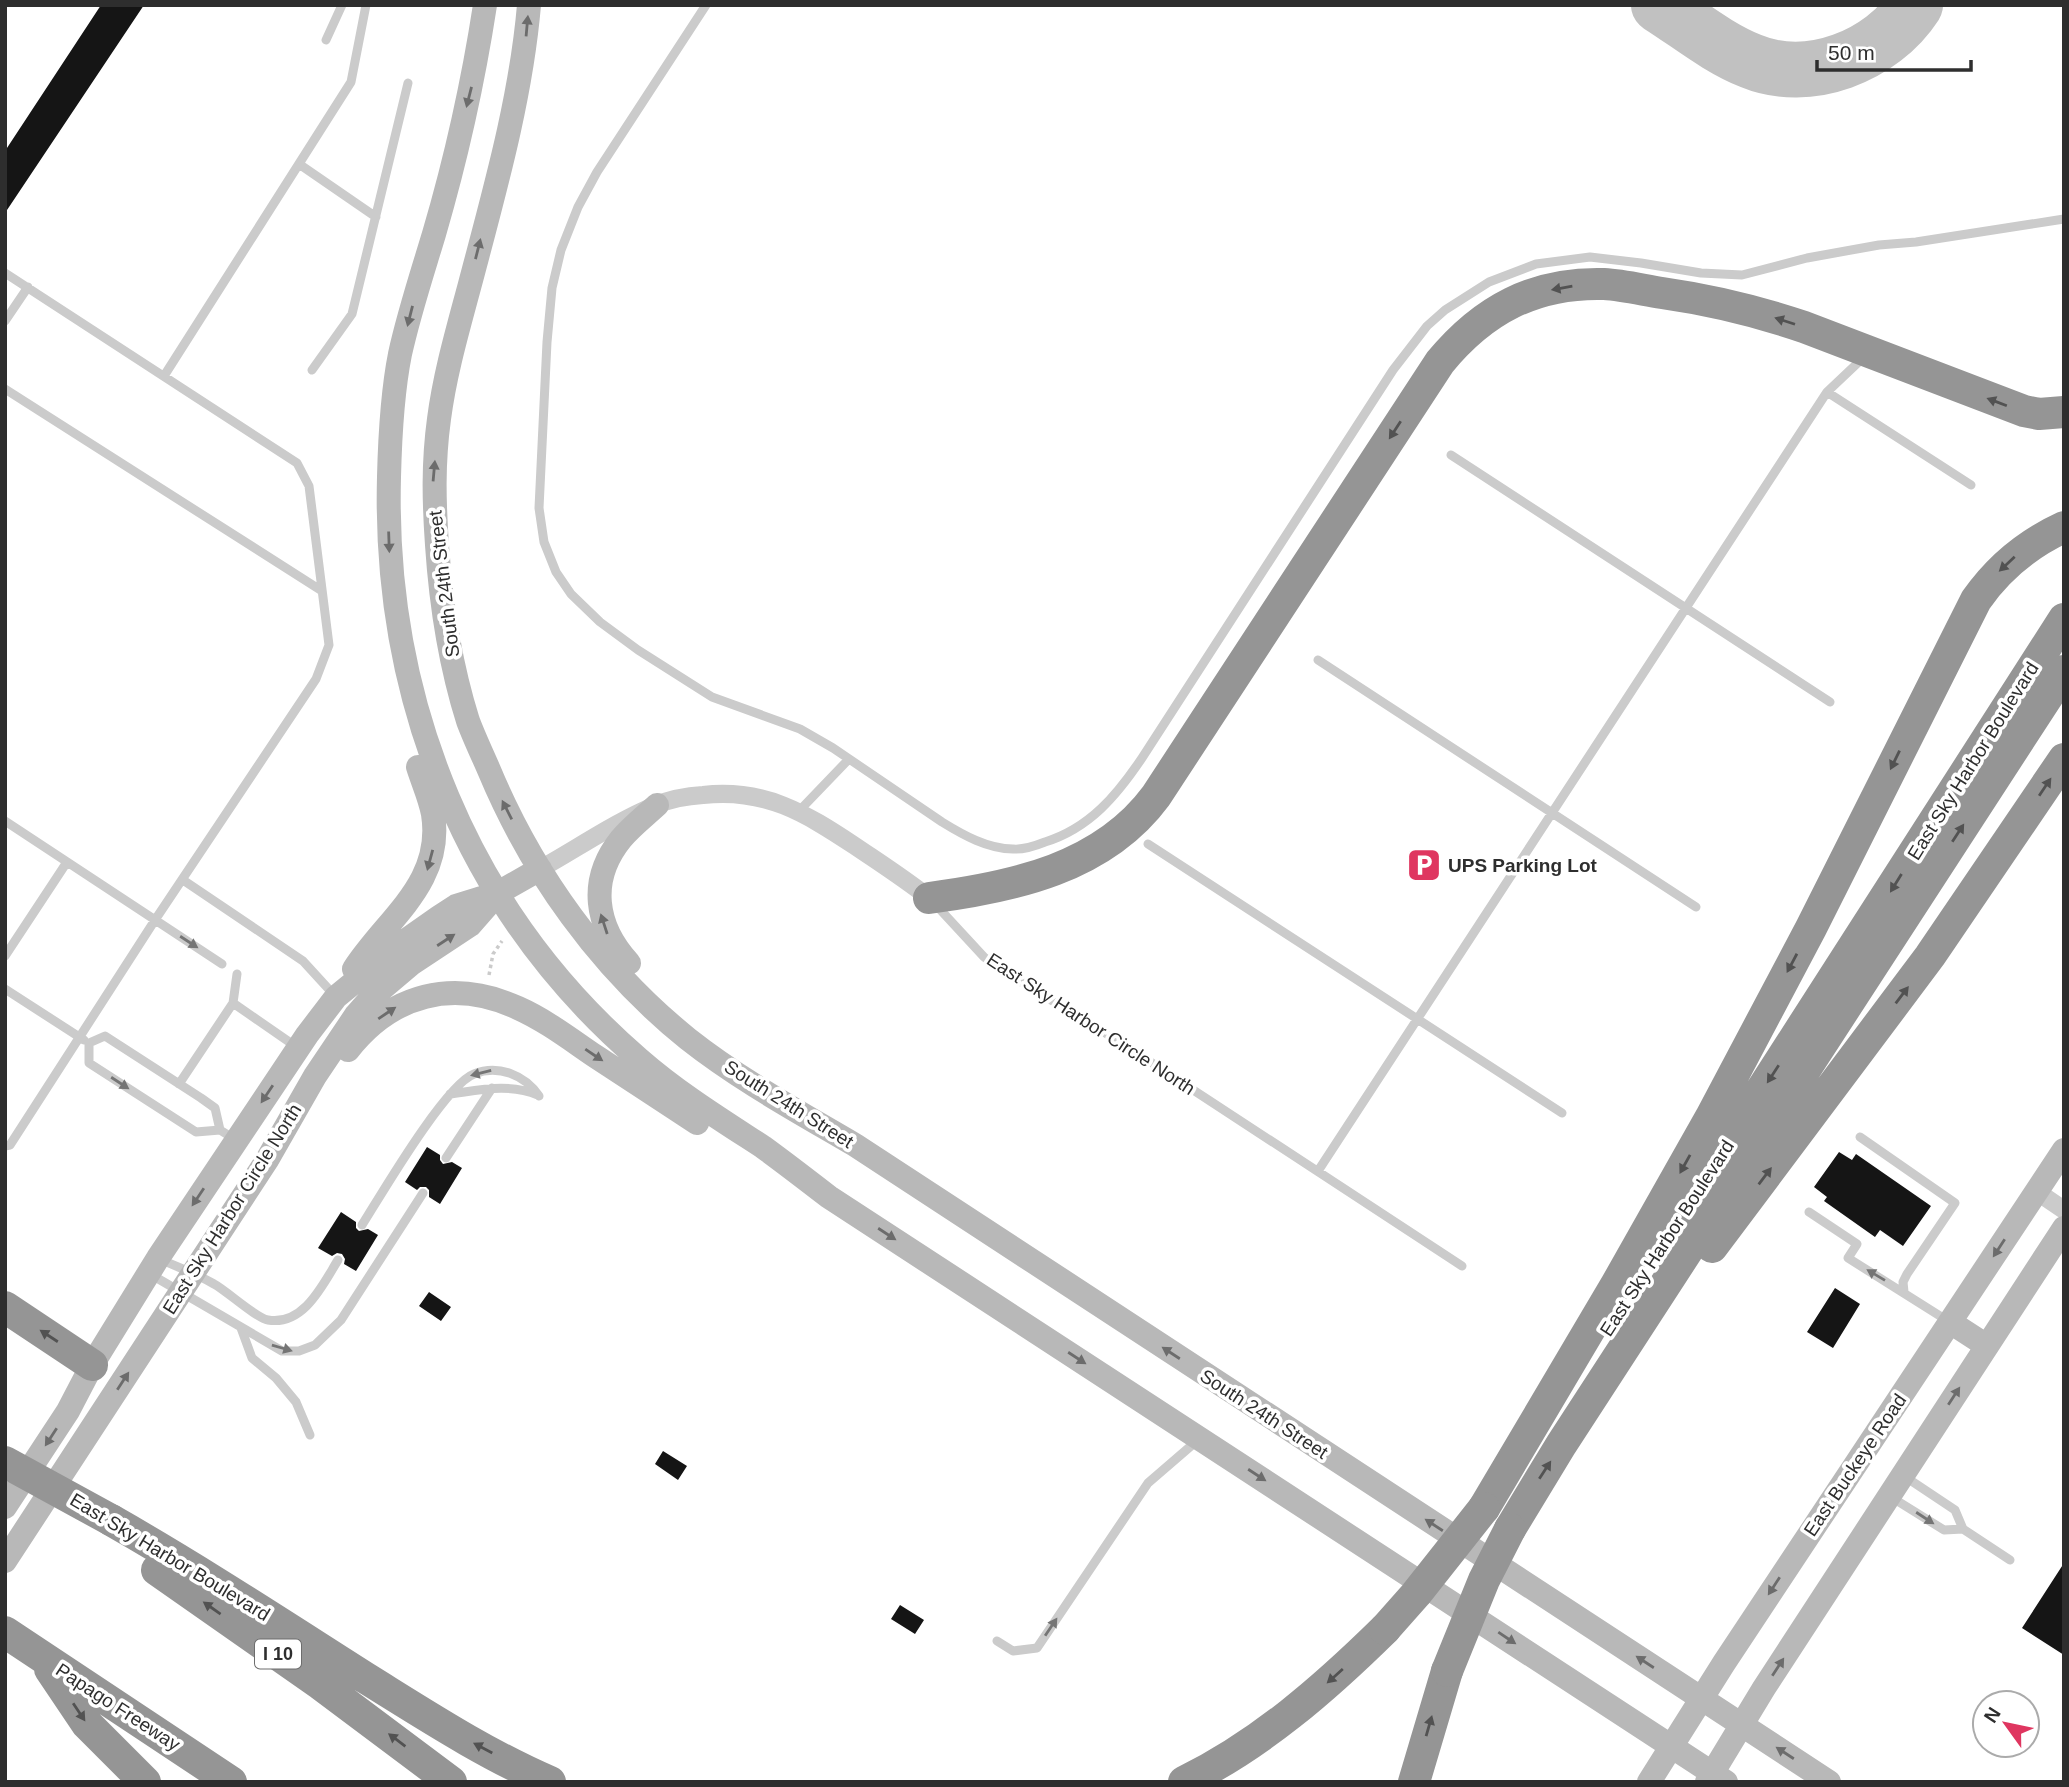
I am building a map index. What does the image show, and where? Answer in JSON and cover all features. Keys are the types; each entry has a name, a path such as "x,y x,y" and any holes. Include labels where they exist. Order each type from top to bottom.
{"highway":[{"path":"929,898 1003,886 1072,862 1109,842 1146,810 1435,370 1471,328 1489,315 1525,297 1575,285 1606,284 1735,306 1804,327 2024,411 2039,414 2064,412"},
{"path":"1484,1508 1704,1129 1811,928 1976,600 2013,558 2064,527"},
{"name":"East Sky Harbor Boulevard","path":"1184,1782 1229,1757 1296,1709 1385,1629 1484,1508 1561,1401 1811,1016 2064,618"},
{"name":"East Sky Harbor Boulevard","path":"1414,1782 1447,1671 1470,1612 1510,1529 1535,1486 2064,671"},
{"path":"1614,1363 1692,1274 1909,985 2064,759"},
{"path":"5,1307 92,1365"},
{"name":"East Sky Harbor Boulevard","path":"5,1462 106,1526 168,1553 469,1740 550,1782"},
{"name":"I 10","path":"5,1469 106,1526 451,1782"},
{"name":"Papago Freeway","path":"8,1634 231,1782"},
{"path":"41,1656 87,1724 145,1782"}],"main road":[{"path":"485,5 475,71 401,353 393,401 388,511 393,604 408,682 431,756 464,834 499,893 520,928 582,1004 638,1058 687,1097 766,1150 829,1197 1672,1747 1715,1779 1742,1725 2064,1228"},
{"name":"South 24th Street","path":"529,5 526,40 506,137 450,358 439,419 433,481 439,572 454,672 469,724 500,798 540,869 592,944 688,1039 763,1091 855,1145 1829,1782"},
{"path":"336,997 358,963 418,888 432,852 434,826 430,804 408,740 387,661 393,604"},
{"path":"657,805 622,838 606,866 600,892 600,911 609,938 643,978 682,1013 769,1076 855,1145"},
{"name":"East Sky Harbor Circle North","path":"5,1507 68,1410 228,1135 336,997 402,943 456,906 499,893 540,869"},
{"name":"East Sky Harbor Circle North","path":"5,1561 267,1160 315,1076 356,1016 372,997 411,964 470,925 499,893"},
{"path":"228,1135 267,1160 368,1027 386,1013 416,999 438,993 460,993 485,996 521,1009 759,1164 829,1197"},
{"name":"East Buckeye Road","path":"1649,1782 1724,1663 2064,1150"},
{"path":"1950,1322 1987,1346"},
{"path":"81,1446 91,1399 92,1365"}],"street":[{"name":"East Sky Harbor Circle North","path":"540,869 611,827 657,805 693,796 734,793 771,800 799,811 900,876 929,898"},
{"path":"2036,1191 2064,1210"}],"lane":[{"path":"326,40 342,5"},
{"path":"164,376 351,82 366,5"},
{"path":"706,5 597,172 578,207 561,250 552,288 547,342 539,508 544,542 556,572 571,594 600,622 638,650 712,698 800,729 942,822 996,847 1014,849 1048,841 1068,834 1100,811 1142,758 1410,346 1445,310 1489,282 1536,264 1590,257 1701,274 1742,275 1807,258 1879,245 1916,242 2064,219"},
{"path":"312,370 352,314 408,83"},
{"path":"299,164 376,217"},
{"path":"5,273 297,463 309,486 329,645 316,679 10,1144 5,1146"},
{"path":"5,321 27,287"},
{"path":"1318,1171 1827,392 1869,352"},
{"path":"5,389 322,591"},
{"path":"1827,392 1971,485"},
{"path":"1451,455 1830,702"},
{"path":"1318,660 1696,907"},
{"path":"799,811 849,759"},
{"path":"5,821 222,964"},
{"path":"1149,844 1562,1113"},
{"path":"5,956 67,862"},
{"path":"183,880 303,961 336,997"},
{"name":"East Sky Harbor Circle North","path":"929,898 984,957 1000,969 1120,1042 1462,1266"},
{"path":"179,1084 233,1003 237,974"},
{"path":"5,989 89,1043"},
{"path":"233,1003 298,1048"},
{"path":"89,1043 105,1036 179,1084 215,1108 228,1135"},
{"path":"89,1043 89,1063 196,1132 228,1135"},
{"path":"362,1225 438,1108 450,1094 472,1074 498,1069 531,1084 540,1096 525,1090 492,1088 450,1094"},
{"path":"446,1158 492,1088"},
{"path":"1860,1137 1955,1203 1907,1273 1903,1282 1904,1292"},
{"path":"153,1266 186,1283 241,1328 282,1352 299,1351 315,1345 341,1321 423,1193"},
{"path":"1809,1212 1857,1244 1848,1258 1950,1322"},
{"path":"153,1266 186,1283 214,1284 267,1320 285,1319 300,1312 313,1300 338,1260"},
{"path":"241,1328 252,1358 276,1378 296,1402 310,1435"},
{"path":"997,1641 1013,1651 1037,1648 1147,1483 1200,1438"},
{"path":"1896,1486 1944,1530 1963,1529"},
{"path":"1896,1486 1955,1510 1963,1529 2010,1560"}],"path":[{"path":"488,984 493,954 502,941"}],"building":[{"path":"101,5 144,5 5,213 5,151"},
{"path":"427,1147 440,1155 443,1164 452,1162 462,1168 440,1204 429,1197 426,1187 417,1190 405,1182"},
{"path":"1839,1152 1852,1160 1856,1154 1931,1206 1903,1246 1880,1230 1875,1237 1824,1201 1827,1197 1814,1187"},
{"path":"341,1212 356,1222 359,1231 368,1229 378,1235 356,1271 344,1264 342,1254 332,1256 318,1248"},
{"path":"1835,1288 1860,1304 1833,1348 1807,1332"},
{"path":"429,1292 451,1307 441,1321 419,1306"},
{"path":"663,1451 687,1466 678,1480 655,1464"},
{"path":"2064,1563 2064,1655 2022,1628"},
{"path":"900,1605 924,1620 915,1634 891,1619"}],"taxiway":[{"path":"1659,5 1739,56 1773,68 1796,70 1842,61 1864,51 1884,39 1915,5"}],"place":[{"name":"UPS Parking Lot","path":"1424,865"}]}
